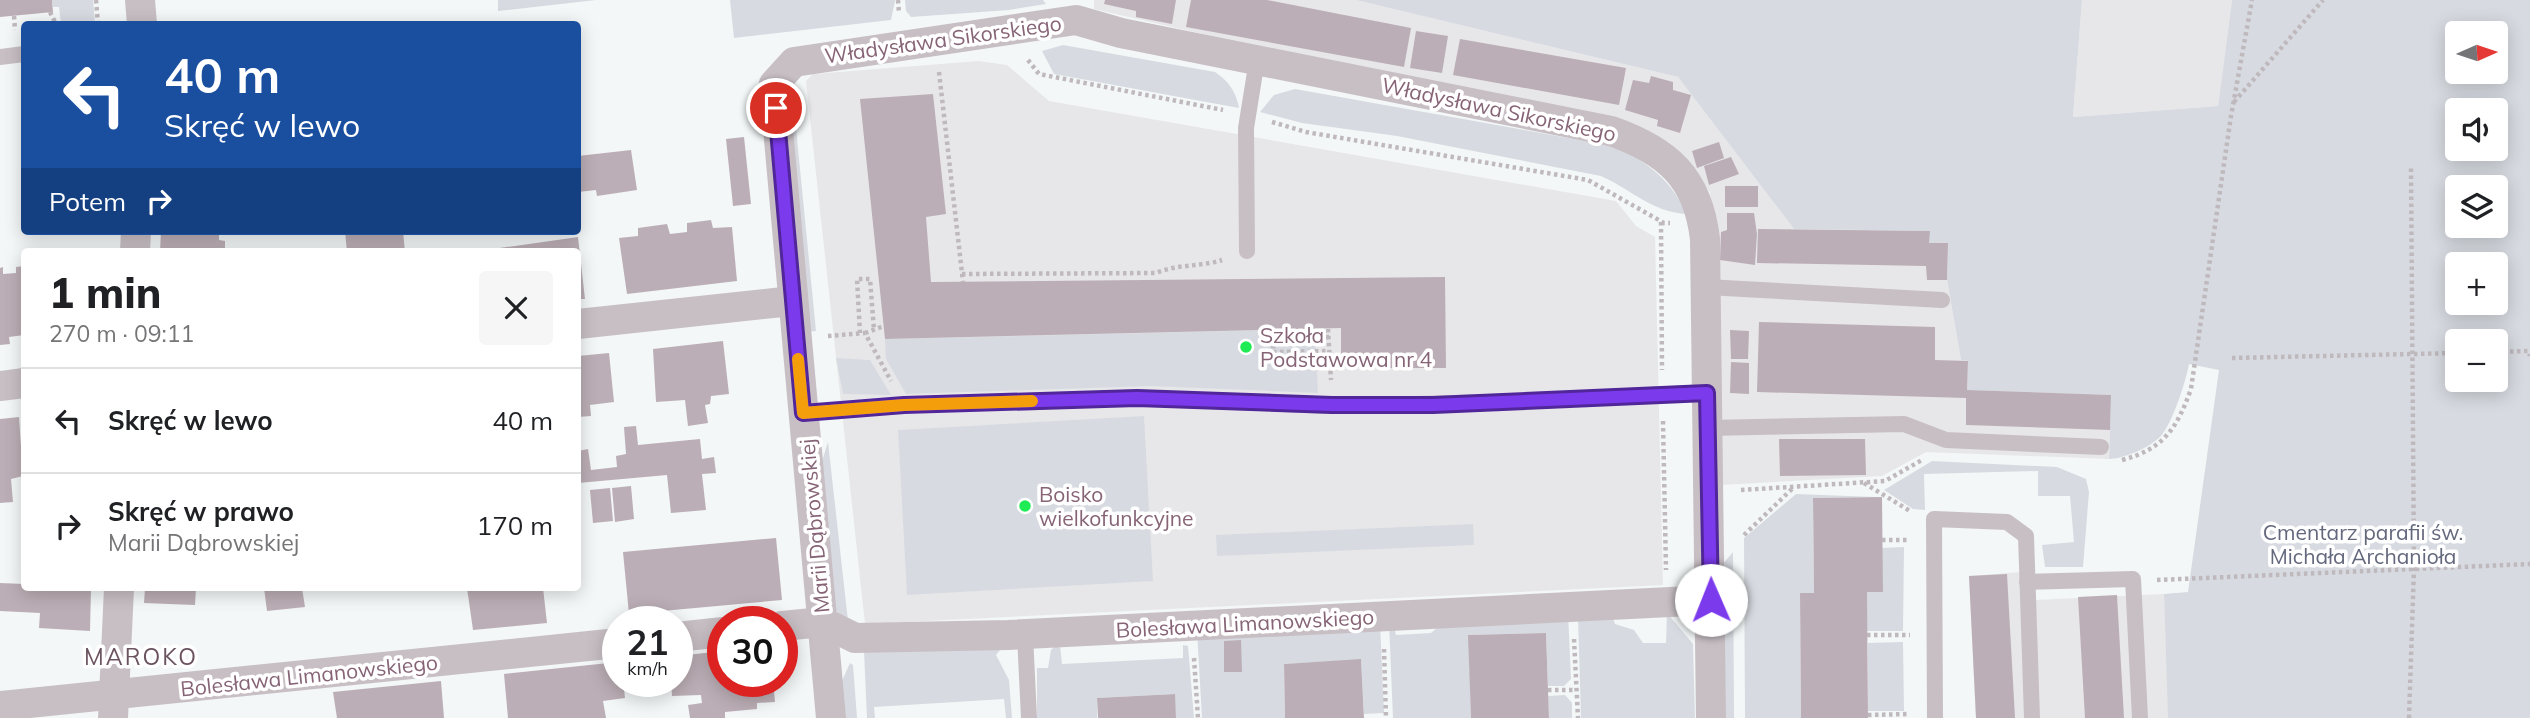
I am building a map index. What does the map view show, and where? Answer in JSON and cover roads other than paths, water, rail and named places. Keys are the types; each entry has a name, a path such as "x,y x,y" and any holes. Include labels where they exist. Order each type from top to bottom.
{"street":[{"path":"140,0 142,21"},
{"name":"Władysława Sikorskiego","path":"774,83 794,62 1004,29 1077,10 1121,33 1611,131 1640,141 1667,159 1689,185 1702,210 1703,222 1710,490 1711,718"},
{"name":"Marii Dąbrowskiej","path":"774,83 831,718"},
{"path":"581,324 792,301"},
{"path":"0,386 21,383"},
{"name":"Bolesława Limanowskiego","path":"823,622 855,638 1024,635 1573,607 1711,589"},
{"path":"113,706 119,591"},
{"path":"798,624 823,622"},
{"name":"Bolesława Limanowskiego","path":"0,706 113,706 602,645"}],"lane":[{"path":"0,57 21,54"},
{"path":"1247,251 1248,115 1257,60"},
{"path":"1706,288 1942,300"},
{"path":"803,413 904,405 1137,398 1332,405 1525,402 1707,393"},
{"path":"1708,428 1904,424 1946,440 2101,447"},
{"path":"1935,718 1934,519 2007,522 2026,536 2032,718"},
{"path":"2027,582 2133,580 2140,718"},
{"path":"1024,635 1029,718"}],"place":[{"name":"Szkoła Podstawowa nr 4","path":"1246,347"},
{"name":"Boisko wielkofunkcyjne","path":"1025,506"}],"district":[{"name":"MAROKO","path":"141,656"}],"park label":[{"name":"Cmentarz parafii św. Michała Archanioła","path":"2363,544"}]}
